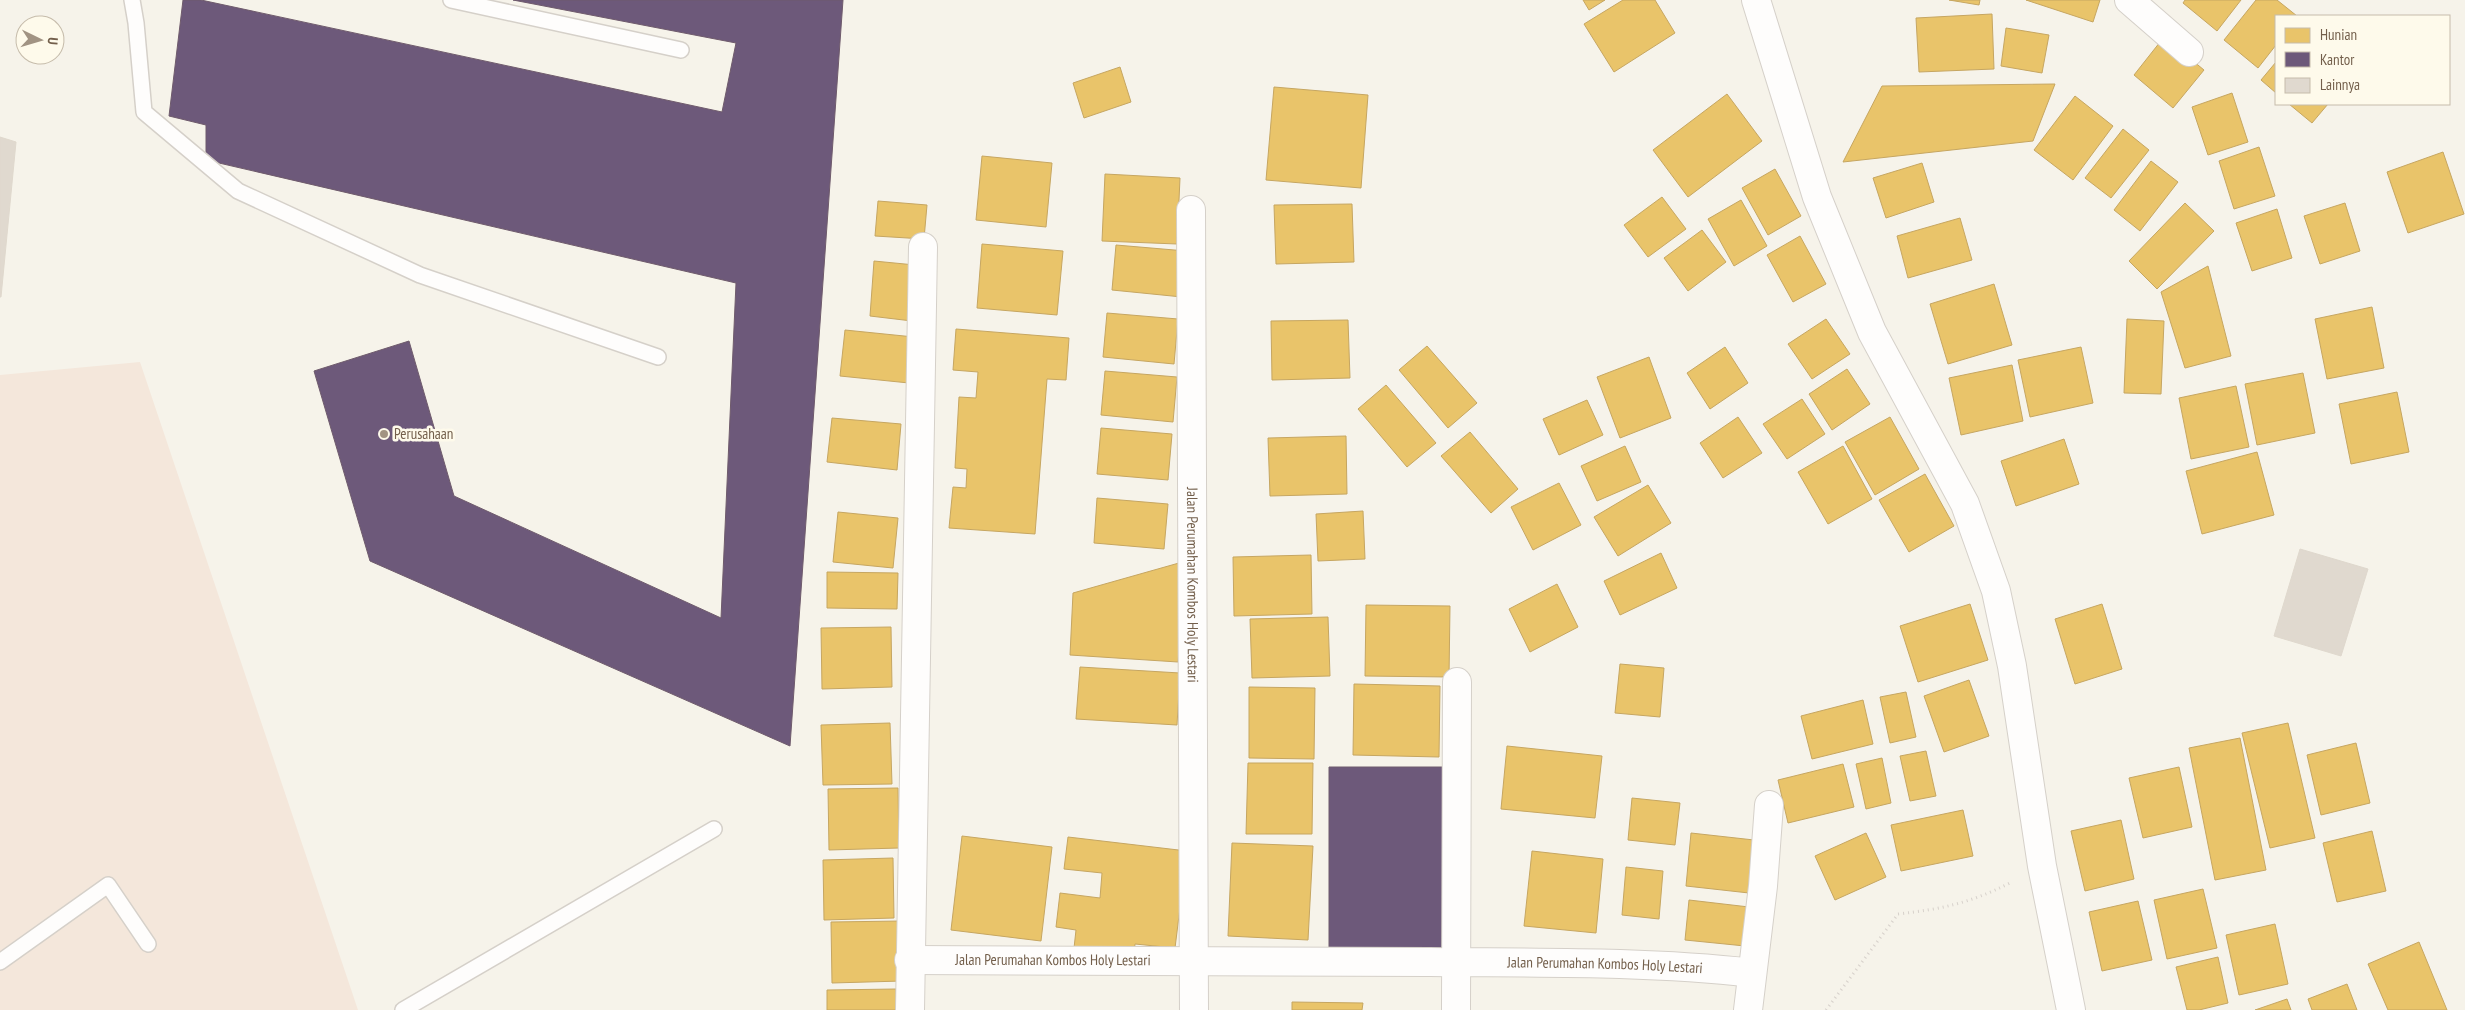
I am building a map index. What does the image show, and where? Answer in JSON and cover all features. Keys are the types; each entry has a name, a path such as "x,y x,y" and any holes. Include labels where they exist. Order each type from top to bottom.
{"street":[{"path":"1756,0 1817,196 1872,332 1966,504 1996,591 2012,666 2042,866 2071,1010"},
{"path":"2129,0 2188,52"},
{"name":"Jalan Perumahan Kombos Holy Lestari","path":"1191,210 1194,1010"},
{"path":"910,1010 923,247"},
{"path":"1456,1010 1457,682"},
{"path":"1748,1010 1763,886 1769,805"},
{"name":"Jalan Perumahan Kombos Holy Lestari","path":"910,960 1457,962 1692,966 1752,973"}],"lane":[{"path":"132,0 136,23 144,112 238,192 420,275 658,357"},
{"path":"451,0 681,50"},
{"path":"403,1010 714,829"},
{"path":"0,962 108,885 148,944"}],"path":[{"path":"1826,1010 1898,914 1948,908 1982,897 2042,866"}],"shaded area":[{"path":"140,362 358,1010 0,1010 0,375"}],"building: Hunian":[{"path":"1583,0 1605,0 1589,10"},
{"path":"1623,0 1655,0 1675,33 1614,72 1584,24"},
{"path":"1949,0 1980,0 1979,5"},
{"path":"2026,0 2100,0 2093,22"},
{"path":"2185,0 2241,0 2217,31 2183,3"},
{"path":"2256,0 2277,0 2296,15 2275,15 2275,46 2258,68 2224,40"},
{"path":"1992,14 1994,69 1919,72 1916,18"},
{"path":"2006,28 2049,35 2042,73 2001,66"},
{"path":"2164,37 2204,70 2173,108 2134,75"},
{"path":"2275,63 2275,92 2261,80"},
{"path":"1120,67 1131,102 1084,118 1073,83"},
{"path":"2055,84 2033,141 1843,162 1882,86"},
{"path":"1274,87 1368,95 1361,188 1266,180"},
{"path":"2232,93 2248,142 2208,155 2192,107"},
{"path":"1727,94 1762,141 1688,197 1653,150"},
{"path":"2075,96 2113,126 2073,180 2034,150"},
{"path":"2290,105 2327,105 2312,123"},
{"path":"2123,129 2149,150 2111,198 2085,178"},
{"path":"2259,147 2275,196 2234,209 2219,161"},
{"path":"2443,152 2464,214 2408,233 2387,172"},
{"path":"982,156 1052,163 1046,227 976,220"},
{"path":"2151,161 2178,182 2140,231 2114,210"},
{"path":"1922,163 1934,202 1886,218 1873,178"},
{"path":"1775,169 1801,216 1768,235 1742,188"},
{"path":"1105,174 1180,178 1177,244 1102,241"},
{"path":"1662,197 1686,229 1648,257 1624,225"},
{"path":"1741,200 1767,246 1734,266 1708,219"},
{"path":"878,201 927,205 924,239 875,236"},
{"path":"2185,203 2214,231 2157,289 2129,261"},
{"path":"2345,203 2360,251 2320,264 2304,216"},
{"path":"1352,204 1354,262 1276,264 1274,205"},
{"path":"2277,209 2292,258 2252,271 2236,223"},
{"path":"1960,218 1972,260 1908,278 1897,236"},
{"path":"1702,230 1726,262 1688,291 1664,258"},
{"path":"1800,236 1826,284 1793,302 1767,255"},
{"path":"982,244 1063,251 1057,315 977,308"},
{"path":"1116,245 1186,251 1182,297 1112,290"},
{"path":"874,261 915,265 912,321 870,316"},
{"path":"2208,266 2231,356 2185,368 2161,292"},
{"path":"1994,284 2012,345 1948,364 1930,304"},
{"path":"2372,307 2384,368 2327,379 2315,319"},
{"path":"1107,313 1178,319 1174,364 1103,357"},
{"path":"1826,319 1850,354 1812,379 1788,344"},
{"path":"2127,319 2164,321 2161,394 2124,393"},
{"path":"1348,320 1350,378 1272,380 1271,321"},
{"path":"956,329 1069,338 1066,380 1047,379 1035,534 949,528 953,487 966,488 967,469 955,468 959,397 976,398 978,372 953,370"},
{"path":"845,330 914,337 909,383 840,376"},
{"path":"1427,346 1477,403 1448,428 1399,370"},
{"path":"1725,347 1748,383 1710,409 1687,373"},
{"path":"2081,347 2093,403 2030,417 2018,360"},
{"path":"1649,357 1671,418 1620,438 1597,377"},
{"path":"2012,365 2023,421 1961,435 1949,378"},
{"path":"1847,369 1870,404 1832,430 1809,394"},
{"path":"1105,371 1177,377 1173,422 1101,415"},
{"path":"2303,373 2315,433 2257,445 2245,384"},
{"path":"1386,385 1436,443 1407,467 1358,409"},
{"path":"2236,386 2249,447 2191,459 2179,398"},
{"path":"2397,392 2409,452 2351,464 2339,404"},
{"path":"1802,399 1825,434 1787,459 1763,424"},
{"path":"1587,400 1603,435 1559,455 1543,419"},
{"path":"1738,417 1762,453 1723,478 1700,443"},
{"path":"1890,417 1919,469 1875,495 1845,442"},
{"path":"832,418 901,424 897,470 827,462"},
{"path":"1101,428 1172,434 1168,480 1097,474"},
{"path":"1470,432 1518,489 1491,513 1441,456"},
{"path":"1346,436 1347,494 1270,496 1268,438"},
{"path":"2064,439 2079,484 2016,506 2001,461"},
{"path":"1625,446 1641,482 1597,501 1581,466"},
{"path":"1843,446 1872,499 1828,524 1798,472"},
{"path":"2257,452 2274,515 2202,534 2186,471"},
{"path":"1925,474 1954,526 1909,552 1879,500"},
{"path":"1559,483 1581,525 1533,550 1511,507"},
{"path":"1648,485 1671,523 1618,556 1594,517"},
{"path":"1097,498 1168,504 1164,549 1094,543"},
{"path":"1363,511 1365,559 1318,561 1316,514"},
{"path":"838,512 898,518 893,568 833,562"},
{"path":"1661,553 1677,588 1620,615 1604,581"},
{"path":"1311,555 1312,614 1234,616 1233,557"},
{"path":"1186,561 1178,662 1070,655 1073,593"},
{"path":"827,572 898,573 897,609 827,608"},
{"path":"1557,584 1578,627 1530,652 1509,609"},
{"path":"1970,604 1988,660 1918,682 1900,626"},
{"path":"2102,604 2122,669 2075,684 2055,619"},
{"path":"1366,605 1450,606 1449,677 1365,676"},
{"path":"1328,617 1330,676 1252,678 1250,619"},
{"path":"891,627 892,687 822,689 821,628"},
{"path":"1620,664 1664,668 1660,717 1615,713"},
{"path":"1080,667 1180,673 1177,725 1076,719"},
{"path":"1969,680 1989,736 1944,752 1924,696"},
{"path":"1354,684 1440,686 1439,757 1353,755"},
{"path":"1249,687 1315,688 1314,759 1249,758"},
{"path":"1906,692 1916,737 1890,743 1880,697"},
{"path":"1863,700 1873,744 1812,759 1801,716"},
{"path":"890,723 892,784 823,785 821,725"},
{"path":"2288,723 2315,838 2270,848 2242,733"},
{"path":"2240,738 2266,870 2215,880 2189,748"},
{"path":"2356,743 2370,803 2321,815 2307,755"},
{"path":"1507,746 1602,756 1595,818 1501,809"},
{"path":"1926,751 1936,796 1910,801 1900,756"},
{"path":"1882,758 1891,803 1866,809 1856,764"},
{"path":"1248,763 1313,763 1312,834 1246,834"},
{"path":"1843,764 1854,807 1788,823 1778,780"},
{"path":"2179,767 2192,827 2143,838 2129,778"},
{"path":"898,788 899,848 829,850 828,789"},
{"path":"1632,798 1680,803 1675,845 1628,840"},
{"path":"1963,810 1973,856 1901,871 1891,825"},
{"path":"2121,820 2134,879 2085,891 2071,831"},
{"path":"2372,831 2386,891 2337,902 2323,843"},
{"path":"1691,833 1763,841 1758,894 1686,886"},
{"path":"1866,833 1886,877 1835,900 1815,856"},
{"path":"962,836 1052,847 1041,941 951,930"},
{"path":"1068,837 1187,851 1175,948 1135,944 1134,955 1074,948 1076,930 1056,927 1060,893 1100,898 1102,873 1064,869"},
{"path":"1232,843 1313,846 1308,940 1228,936"},
{"path":"1532,851 1603,859 1596,933 1524,926"},
{"path":"893,858 894,918 824,920 823,860"},
{"path":"1626,867 1663,871 1659,919 1622,915"},
{"path":"2203,889 2217,948 2167,959 2154,900"},
{"path":"1689,900 1749,907 1745,946 1685,940"},
{"path":"2138,901 2152,960 2102,971 2089,912"},
{"path":"901,921 902,981 832,983 831,922"},
{"path":"2275,924 2288,984 2239,995 2226,935"},
{"path":"2419,942 2447,1010 2388,1010 2368,964"},
{"path":"2218,957 2228,1003 2199,1010 2187,1010 2176,967"},
{"path":"2347,984 2357,1010 2312,1010 2308,999"},
{"path":"896,989 897,1010 827,1010 827,990"},
{"path":"2287,999 2291,1010 2255,1010"},
{"path":"1292,1002 1363,1003 1362,1010 1292,1010"}],"building: Kantor":[{"name":"Perusahaan","path":"183,0 201,0 722,112 736,43 513,0 843,0 790,746 370,561 314,371 409,341 454,496 721,618 736,283 206,160 206,125 169,116"},
{"path":"1329,767 1451,767 1450,953 1329,952"}],"building: Lainnya":[{"path":"0,137 16,142 1,297 0,297"},
{"path":"2300,549 2368,569 2341,656 2274,636"}],"place":[{"name":"Perusahaan","path":"384,434"}]}
